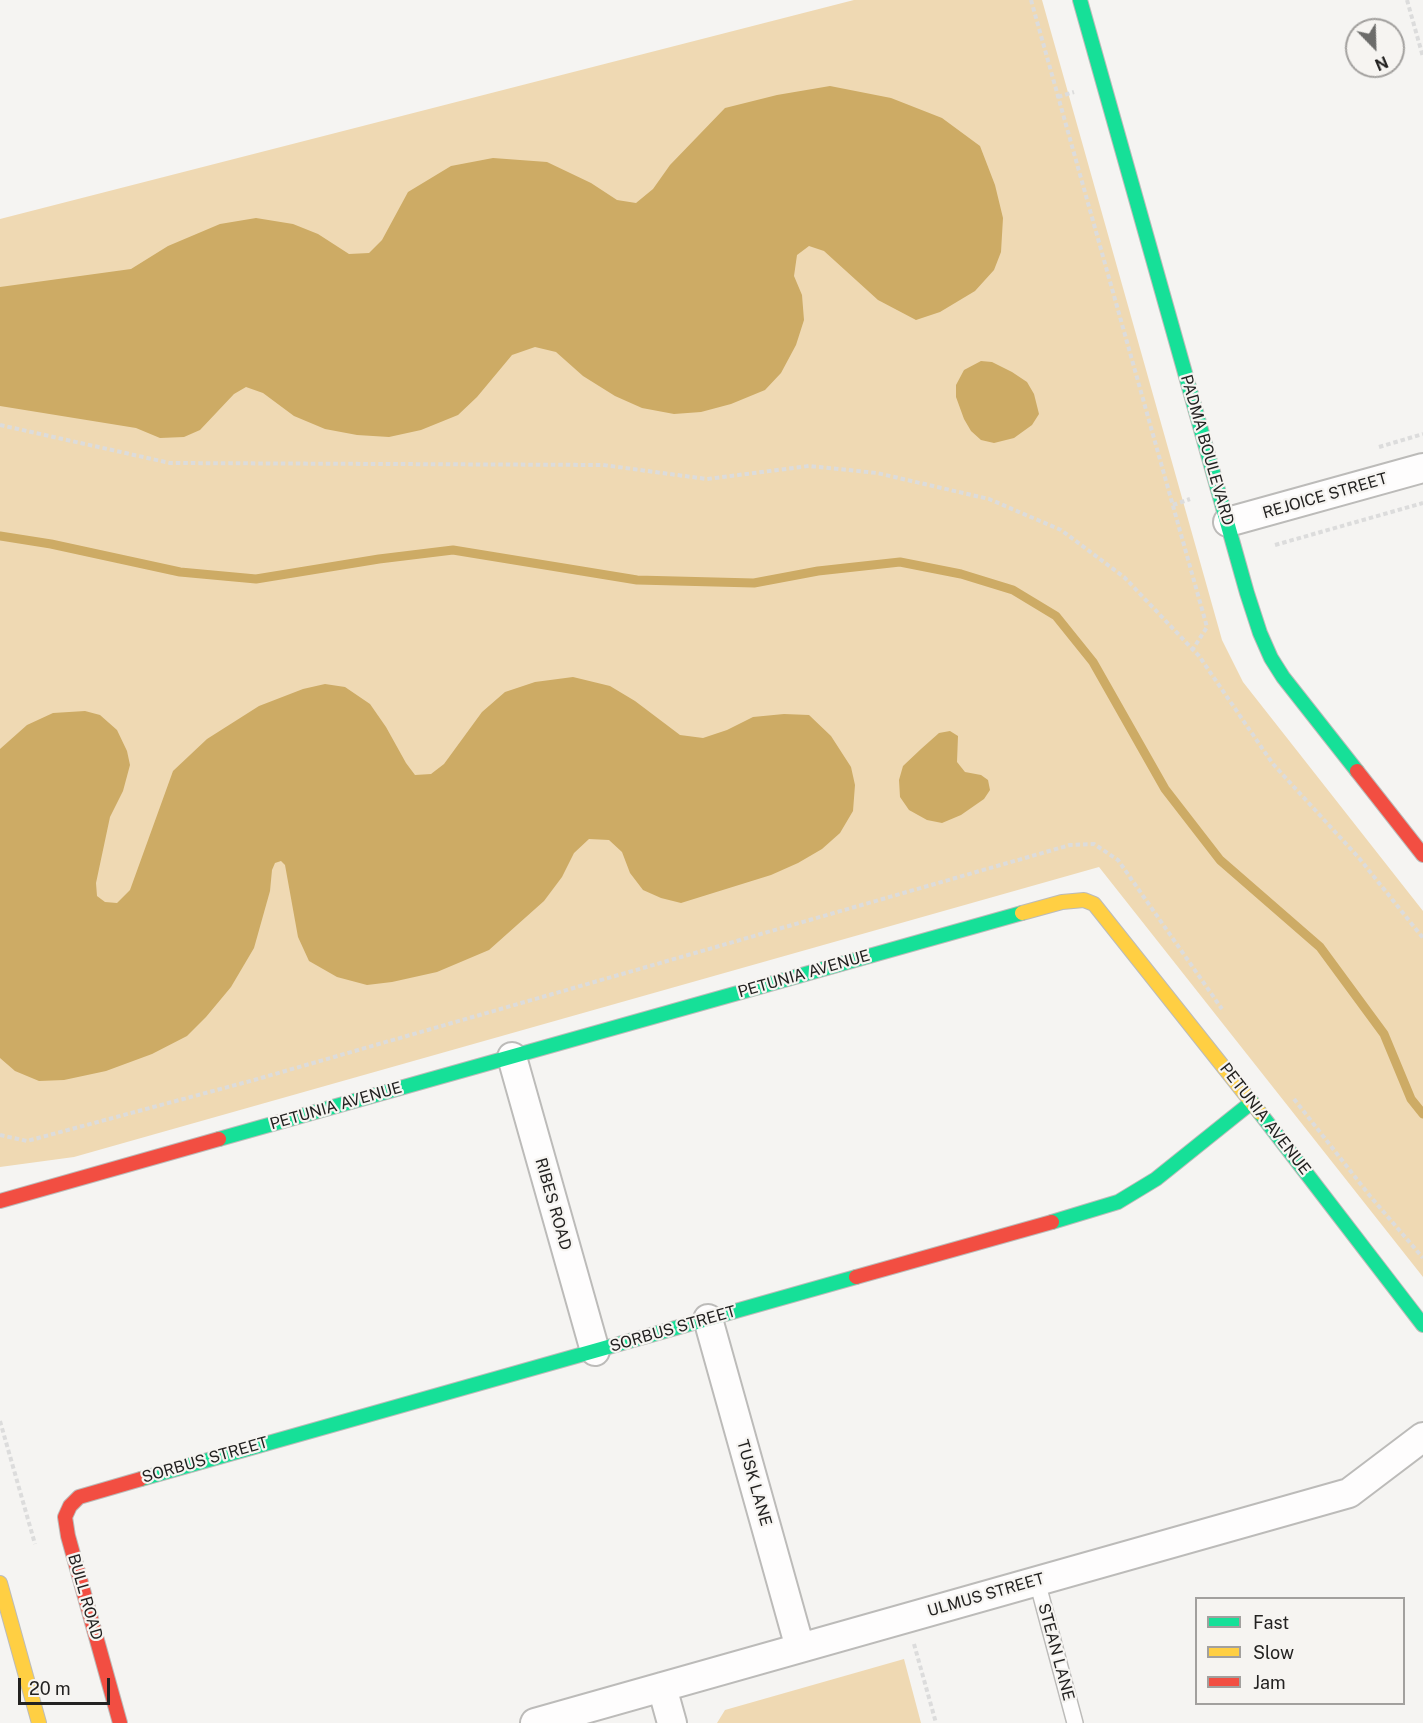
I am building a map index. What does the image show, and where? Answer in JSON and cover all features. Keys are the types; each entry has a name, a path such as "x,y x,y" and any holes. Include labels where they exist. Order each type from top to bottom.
{"street":[{"name":"PADMA BOULEVARD","path":"1080,0 1260,633 1271,658 1296,695 1423,855"},
{"name":"REJOICE STREET","path":"1228,522 1423,468"},
{"name":"PETUNIA AVENUE","path":"0,1201 1062,902 1084,900 1094,904 1105,916 1423,1324"},
{"name":"RIBES ROAD","path":"512,1057 595,1351"},
{"name":"SORBUS STREET","path":"70,1506 79,1497 92,1492 1118,1202 1156,1179 1252,1102"},
{"name":"TUSK LANE","path":"708,1318 800,1648"},
{"name":"ULMUS STREET","path":"535,1723 1349,1493 1423,1437"},
{"name":"BULL ROAD","path":"70,1506 65,1517 68,1536 120,1723"},
{"path":"0,1583 39,1723"},
{"path":"662,1687 672,1723"}],"lane":[{"name":"STEAN LANE","path":"1037,1581 1075,1723"}],"path":[{"path":"1031,0 1207,627 1193,649"},
{"path":"1407,0 1423,57"},
{"path":"0,425 170,463 603,465 707,479 809,466 877,473 989,499 1062,530 1124,577 1193,649 1273,764 1359,858 1423,938"},
{"path":"1275,545 1423,503"},
{"path":"907,1618 936,1723"}],"shaded area":[{"path":"854,0 1042,0 1222,640 1243,682 1423,911 1423,1277 1099,867 74,1157 0,1167 0,219"},
{"path":"830,86 891,98 942,118 980,146 995,185 1003,218 1001,252 994,270 975,291 940,312 916,320 878,300 824,251 809,246 797,255 794,276 802,295 804,320 796,345 781,373 765,390 731,404 701,412 674,414 642,408 615,396 583,376 556,352 535,347 512,355 477,397 458,415 421,430 389,437 357,435 325,429 294,416 263,393 246,387 234,394 200,430 184,437 160,438 136,428 0,406 0,287 131,269 168,246 220,224 256,218 293,224 318,234 349,254 369,253 382,240 408,192 451,166 493,158 547,162 591,183 617,200 636,203 653,189 670,165 725,108 777,95"},
{"path":"981,361 992,362 1012,372 1027,382 1034,394 1039,414 1032,425 1014,438 994,443 981,440 971,431 964,419 956,397 956,385 964,370"},
{"path":"573,677 610,686 635,701 680,735 703,738 727,730 753,717 784,714 809,715 831,736 851,767 855,785 853,811 840,833 822,849 798,863 771,875 681,903 643,890 630,873 622,852 609,840 589,839 574,853 562,877 544,901 489,950 437,972 367,985 337,977 309,961 298,937 285,865 281,861 275,863 272,870 270,891 254,948 231,987 187,1036 152,1054 106,1071 64,1080 39,1081 15,1071 0,1058 0,749 27,725 53,713 85,711 100,715 117,730 127,751 130,765 123,791 110,817 96,883 97,896 105,902 117,903 130,890 173,771 207,739 259,706 303,689 325,684 345,687 370,704 415,775 431,774 444,764 482,712 505,692 535,682"},
{"path":"950,731 958,736 957,762 965,772 981,775 988,780 990,790 984,799 961,815 942,823 927,820 909,810 900,797 899,780 903,766 939,733"},
{"path":"904,1659 921,1723 717,1723 725,1710"}],"waterway":[{"path":"0,536 51,544 180,572 256,579 379,559 453,550 637,580 754,583 818,571 900,562 961,574 1013,590 1056,616 1093,662 1165,789 1220,860 1320,947 1384,1034 1411,1099 1423,1114"}],"traffic: fast":[{"path":"1080,0 1260,633 1271,658 1283,677 1357,771"},
{"path":"219,1139 1022,913"},
{"path":"1052,1222 1118,1202 1156,1179 1252,1102"},
{"path":"1260,1113 1423,1325"},
{"path":"141,1479 856,1277"}],"traffic: slow":[{"path":"1022,913 1062,902 1084,900 1094,904 1260,1113"},
{"path":"0,1583 39,1723"}],"traffic: jam":[{"path":"1357,771 1423,855"},
{"path":"0,1201 219,1139"},
{"path":"856,1277 1052,1222"},
{"path":"120,1723 68,1536 65,1517 70,1506 79,1497 141,1479"}]}
